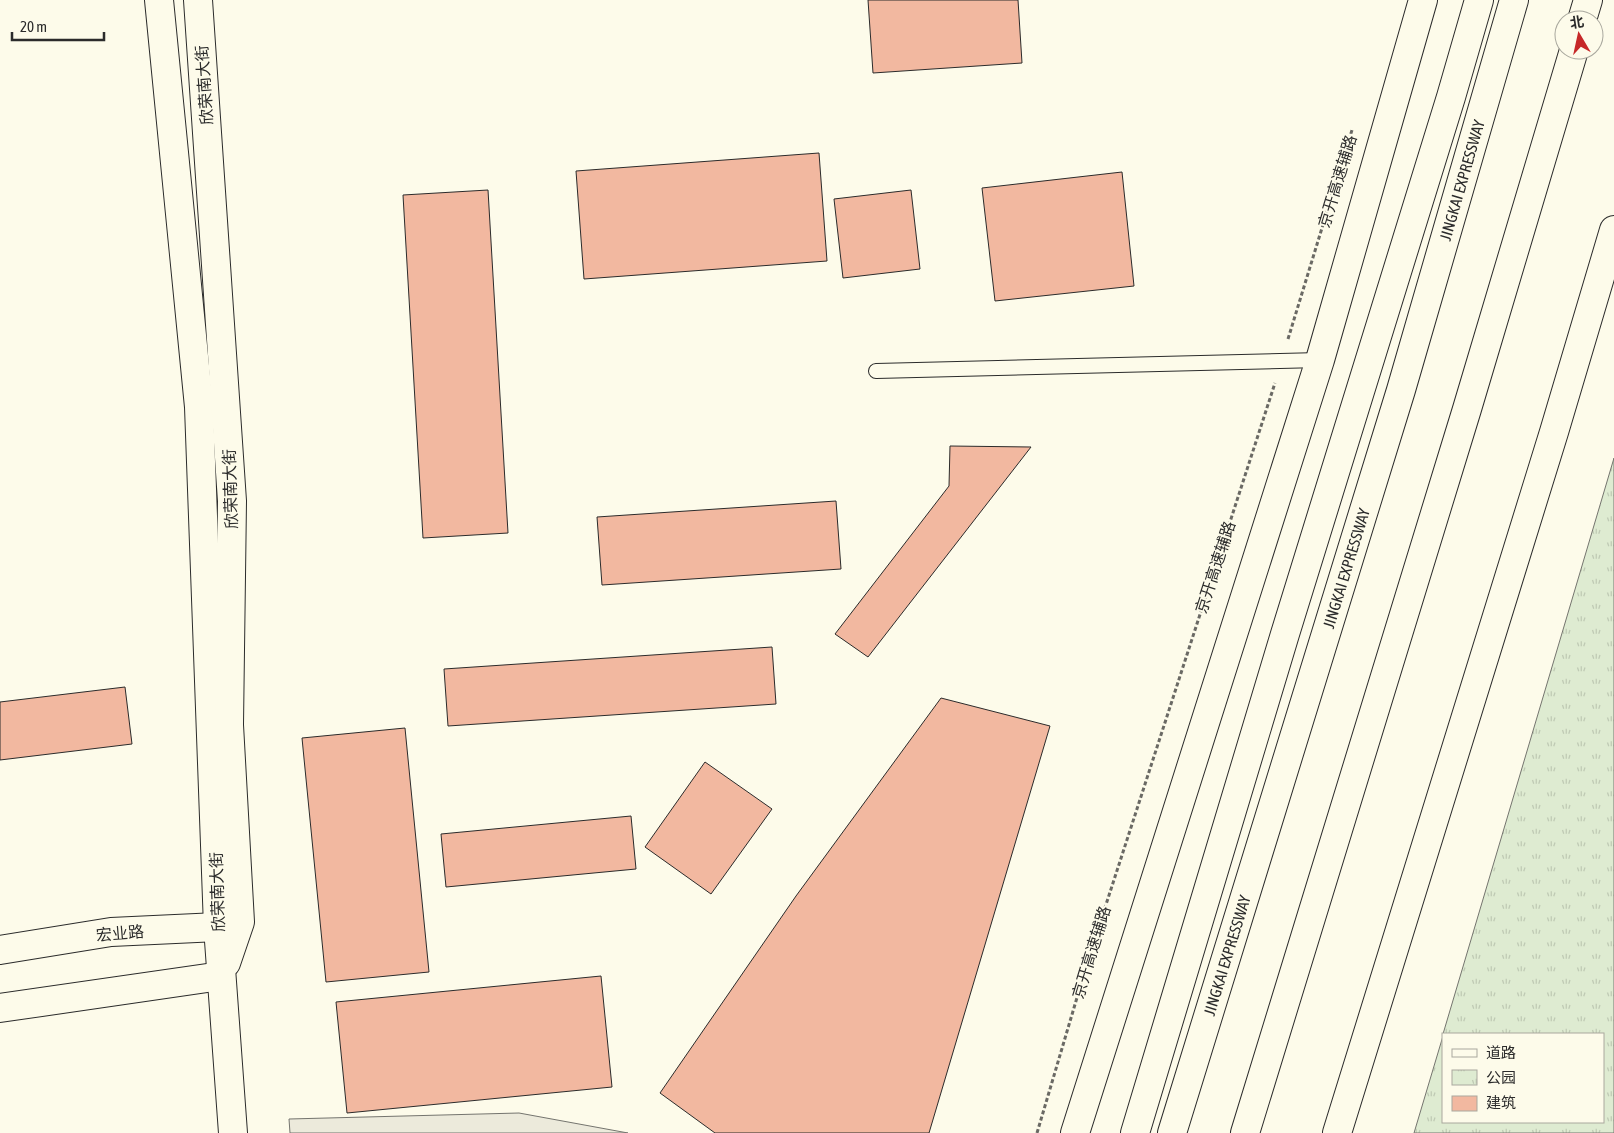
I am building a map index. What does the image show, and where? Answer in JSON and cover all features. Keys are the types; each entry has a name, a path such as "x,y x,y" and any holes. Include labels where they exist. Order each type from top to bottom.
{"main road":[{"name":"欣荣南大街","path":"159,0 199,406 229,924"},
{"name":"欣荣南大街","path":"198,0 232,501 229,924 222,976 233,1133"},
{"name":"京开高速辅路","path":"1075,1133 1320,360 1424,0"},
{"path":"1135,1133 1479,0"},
{"name":"JINGKAI EXPRESSWAY","path":"1172,1133 1401,390 1514,0"},
{"path":"1246,1133 1571,60"},
{"path":"1337,1133 1554,432 1614,230"},
{"name":"宏业路","path":"0,950 111,932 229,924"},
{"path":"0,1008 222,976"}],"lane":[{"path":"876,371 1320,360"}],"path":[{"name":"京开高速辅路","path":"1037,1133 1092,948 1282,360 1354,123"}],"green space":[{"path":"1614,458 1614,1133 1414,1133 1442,1039 1442,1123 1604,1123 1604,1033 1443,1033"}],"shaded area":[{"path":"519,1113 628,1133 290,1133 289,1119"}],"building":[{"path":"868,0 1018,0 1022,63 873,73"},
{"path":"819,153 827,261 584,279 576,171"},
{"path":"1122,172 1134,286 995,301 982,188"},
{"path":"488,190 508,533 423,538 403,195"},
{"path":"911,190 920,269 843,278 834,199"},
{"path":"950,446 1031,447 868,657 835,634 949,486"},
{"path":"836,501 841,569 602,585 597,517"},
{"path":"772,647 776,704 448,726 444,669"},
{"path":"125,687 132,744 0,760 0,702"},
{"path":"941,698 1050,726 929,1133 715,1133 660,1093 796,896"},
{"path":"405,728 429,972 326,982 302,738"},
{"path":"705,762 772,809 711,894 645,847"},
{"path":"631,816 636,869 446,887 441,834"},
{"path":"601,976 612,1087 347,1113 336,1002"}]}
